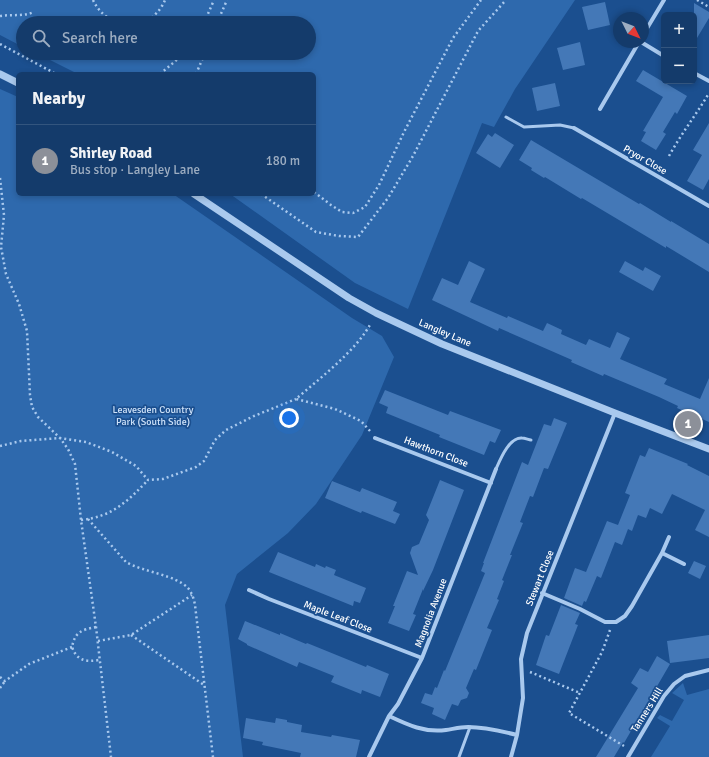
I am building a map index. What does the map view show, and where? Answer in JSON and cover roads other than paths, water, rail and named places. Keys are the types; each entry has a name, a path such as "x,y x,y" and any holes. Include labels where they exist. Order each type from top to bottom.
{"street":[{"path":"649,25 664,0"},
{"path":"649,47 661,54"},
{"path":"600,109 636,48"},
{"path":"0,74 16,82"},
{"path":"697,75 709,81"},
{"name":"Pryor Close","path":"574,128 709,206"},
{"name":"Langley Lane","path":"197,196 349,298 376,314 442,344 709,449"},
{"name":"Stewart Close","path":"511,757 517,734 523,698 521,659 526,633 615,413"},
{"name":"Hawthorn Close","path":"375,438 490,482"},
{"name":"Magnolia Avenue","path":"369,757 389,716 398,704 422,658 496,469"},
{"path":"542,593 580,609 605,622 616,622 625,616 662,553 669,537"},
{"path":"662,553 684,564"},
{"name":"Maple Leaf Close","path":"249,590 422,658"},
{"name":"Tanners Hill","path":"628,757 664,696 674,684 685,676 709,670"},
{"path":"389,716 413,727 430,731 470,727 517,734"}],"lane":[{"path":"506,117 524,127 560,125 574,128"},
{"path":"496,469 504,453 516,439 522,438 531,440"},
{"path":"459,757 470,727"}],"place":[{"name":"Shirley Road","path":"688,424"}],"park label":[{"name":"Leavesden Country Park (South Side)","path":"153,416"}]}
